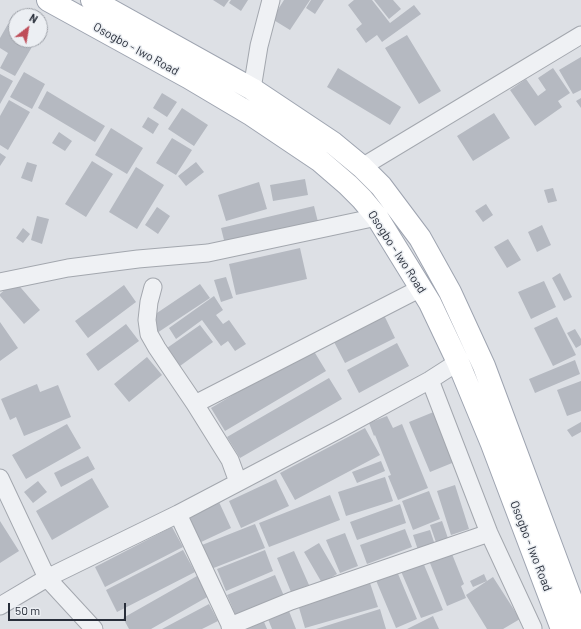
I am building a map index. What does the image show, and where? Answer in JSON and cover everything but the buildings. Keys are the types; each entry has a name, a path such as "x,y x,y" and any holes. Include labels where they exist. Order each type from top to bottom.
{"main road":[{"name":"Osogbo - Iwo Road","path":"48,0 188,77 252,116 319,160 362,199 377,218 430,303 458,362 492,444 568,611 581,626"},
{"name":"Osogbo - Iwo Road","path":"99,2 252,89 333,143 362,167 381,186 420,238 450,292 484,366 568,611"}],"street":[{"path":"252,89 259,46 271,0"},
{"path":"362,167 581,35"},
{"path":"0,282 68,268 138,259 208,253 377,218"},
{"path":"153,287 149,302 147,320 149,334 230,460 238,482"},
{"path":"195,404 421,288"},
{"path":"0,606 47,578 178,514 338,430 430,380 458,362"},
{"path":"430,380 490,533 533,628 568,611"},
{"path":"0,478 47,578 94,629"},
{"path":"178,514 231,627 291,601 490,533"}]}
